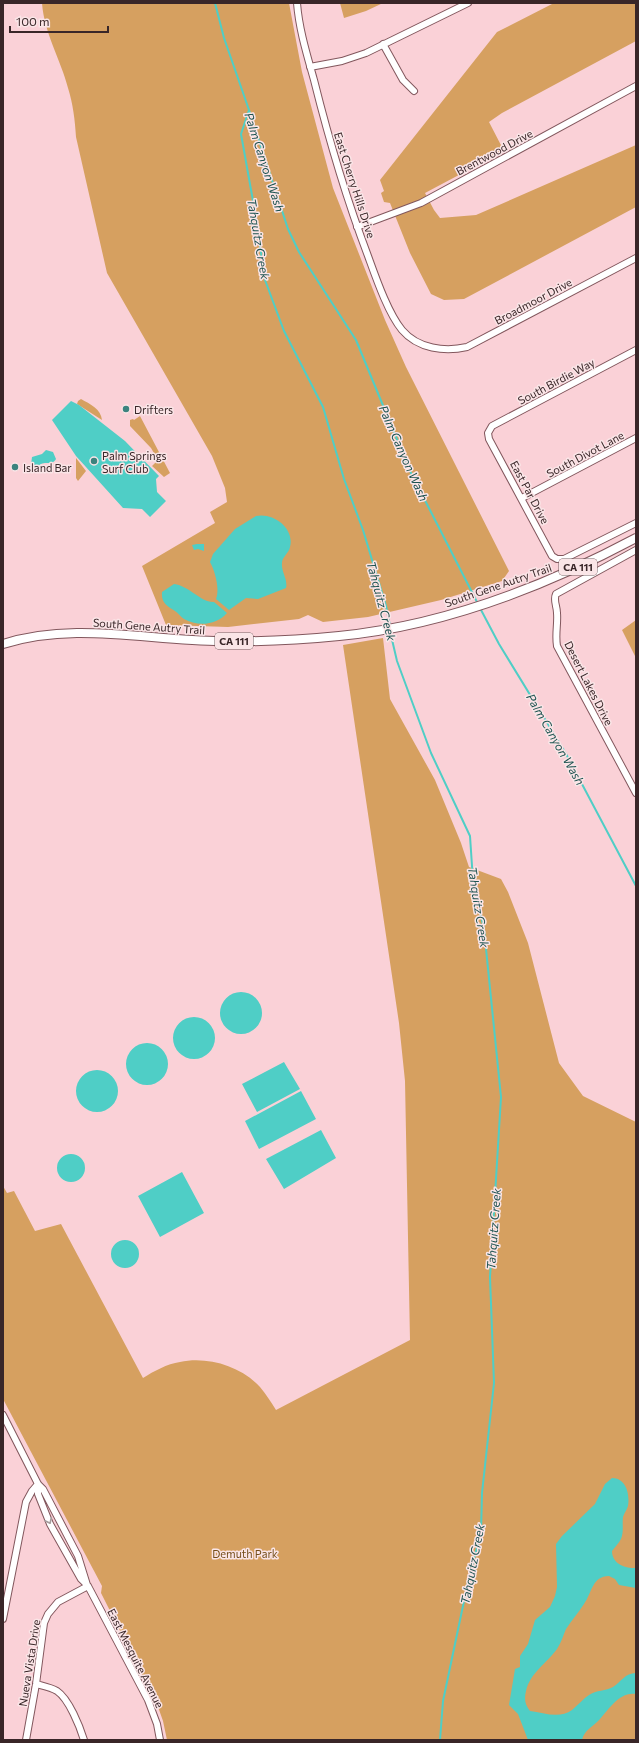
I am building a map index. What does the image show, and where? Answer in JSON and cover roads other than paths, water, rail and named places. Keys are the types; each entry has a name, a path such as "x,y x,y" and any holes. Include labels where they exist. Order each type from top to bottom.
{"main road":[{"name":"South Gene Autry Trail","path":"3,644 38,636 80,633 220,641 304,640 340,636 398,626 453,614 518,592 578,567 636,538"}],"street":[{"name":"East Cherry Hills Drive","path":"297,3 310,67 325,127 343,187 378,282 392,314 403,331 421,344 436,348"},
{"path":"310,67 342,61 366,53 468,3"},
{"path":"384,44 403,80 414,91"},
{"name":"Brentwood Drive","path":"357,227 421,203 636,86"},
{"name":"Broadmoor Drive","path":"436,348 453,350 466,348 636,258"},
{"name":"South Birdie Way","path":"488,433 492,426 636,350"},
{"name":"East Par Drive","path":"488,433 489,439 552,556 557,559"},
{"name":"South Divot Lane","path":"522,498 636,438"},
{"name":"South Gene Autry Trail","path":"557,559 564,559 636,523"},
{"name":"Desert Lakes Drive","path":"636,550 556,594 554,598 557,613 555,637 557,646 636,793"},
{"name":"East Mesquite Avenue","path":"3,1414 38,1484 78,1556 88,1586 148,1700 157,1724 160,1740"},
{"path":"3,1619 26,1502 38,1484"},
{"name":"East Mesquite Avenue","path":"38,1484 38,1494 50,1524 81,1579 88,1586"},
{"name":"Nueva Vista Drive","path":"26,1740 36,1684 44,1623 48,1614 58,1602 88,1586"},
{"path":"36,1684 49,1687 58,1692 66,1700 84,1740"}],"water":[{"path":"71,401 79,405 125,441 159,476 156,479 157,492 166,501 150,517 142,509 123,508 76,456 52,420"},
{"path":"46,450 53,452 56,459 51,463 41,464 36,468 31,465 32,457 42,454"},
{"path":"263,515 276,519 286,528 289,534 291,540 290,547 282,563 286,588 258,599 246,598 229,610 216,599 216,580 214,570 210,562 213,554 235,529 256,516"},
{"path":"204,544 204,551 198,549 194,550 192,545"},
{"path":"174,584 180,585 209,602 214,602 227,613 218,620 207,624 189,622 167,606 162,599 162,592"},
{"path":"237,992 245,992 253,995 259,1001 262,1013 259,1025 253,1031 245,1034 237,1034 229,1031 223,1025 220,1017 220,1009 223,1001 229,995"},
{"path":"194,1017 209,1023 215,1038 209,1053 194,1059 179,1053 173,1038 179,1023"},
{"path":"143,1043 151,1043 162,1049 168,1060 168,1068 162,1079 151,1085 143,1085 132,1079 126,1068 126,1060 132,1049"},
{"path":"284,1062 300,1089 257,1112 242,1084"},
{"path":"93,1070 101,1070 112,1076 118,1087 118,1095 112,1106 101,1112 93,1112 82,1106 76,1095 76,1087 82,1076"},
{"path":"301,1091 316,1119 259,1149 245,1121"},
{"path":"321,1130 336,1158 284,1189 266,1159"},
{"path":"71,1154 77,1155 81,1158 84,1162 84,1174 81,1178 77,1181 71,1182 65,1181 61,1178 58,1174 57,1168 58,1162 61,1158 65,1155"},
{"path":"182,1172 204,1213 160,1237 138,1196"},
{"path":"125,1240 131,1241 135,1244 138,1248 138,1260 135,1264 131,1267 125,1268 119,1267 115,1264 112,1260 111,1254 112,1248 115,1244 119,1241"},
{"path":"612,1478 621,1481 628,1492 628,1507 623,1517 622,1536 612,1551 613,1556 620,1565 628,1568 636,1568 636,1588 619,1585 615,1579 609,1576 603,1577 596,1582 587,1600 566,1629 557,1649 531,1679 526,1691 525,1699 530,1711 552,1715 567,1713 592,1693 613,1687 632,1673 636,1673 636,1694 625,1695 615,1702 587,1731 582,1740 528,1740 518,1714 509,1705 515,1669 520,1667 520,1656 528,1644 535,1620 550,1607 555,1596 557,1587 556,1544 562,1536 595,1504 605,1484"}],"waterway":[{"name":"Palm Canyon Wash","path":"215,3 224,38 288,229 299,252 356,340 410,471 478,604"},
{"name":"Tahquitz Creek","path":"249,110 241,134 265,280 284,331 323,407 344,479 363,530 386,606 390,626"},
{"name":"Palm Canyon Wash","path":"480,608 499,644 565,752 636,886"},
{"name":"Tahquitz Creek","path":"390,631 397,661 431,753 470,836 473,881 484,929 501,1097 490,1277 494,1383 482,1493 481,1532 468,1582 443,1701 440,1740"}],"place":[{"name":"Drifters","path":"126,409"},
{"name":"Palm Springs Surf Club","path":"94,461"},
{"name":"Island Bar","path":"15,467"}],"park label":[{"name":"Demuth Park","path":"245,1553"}]}
